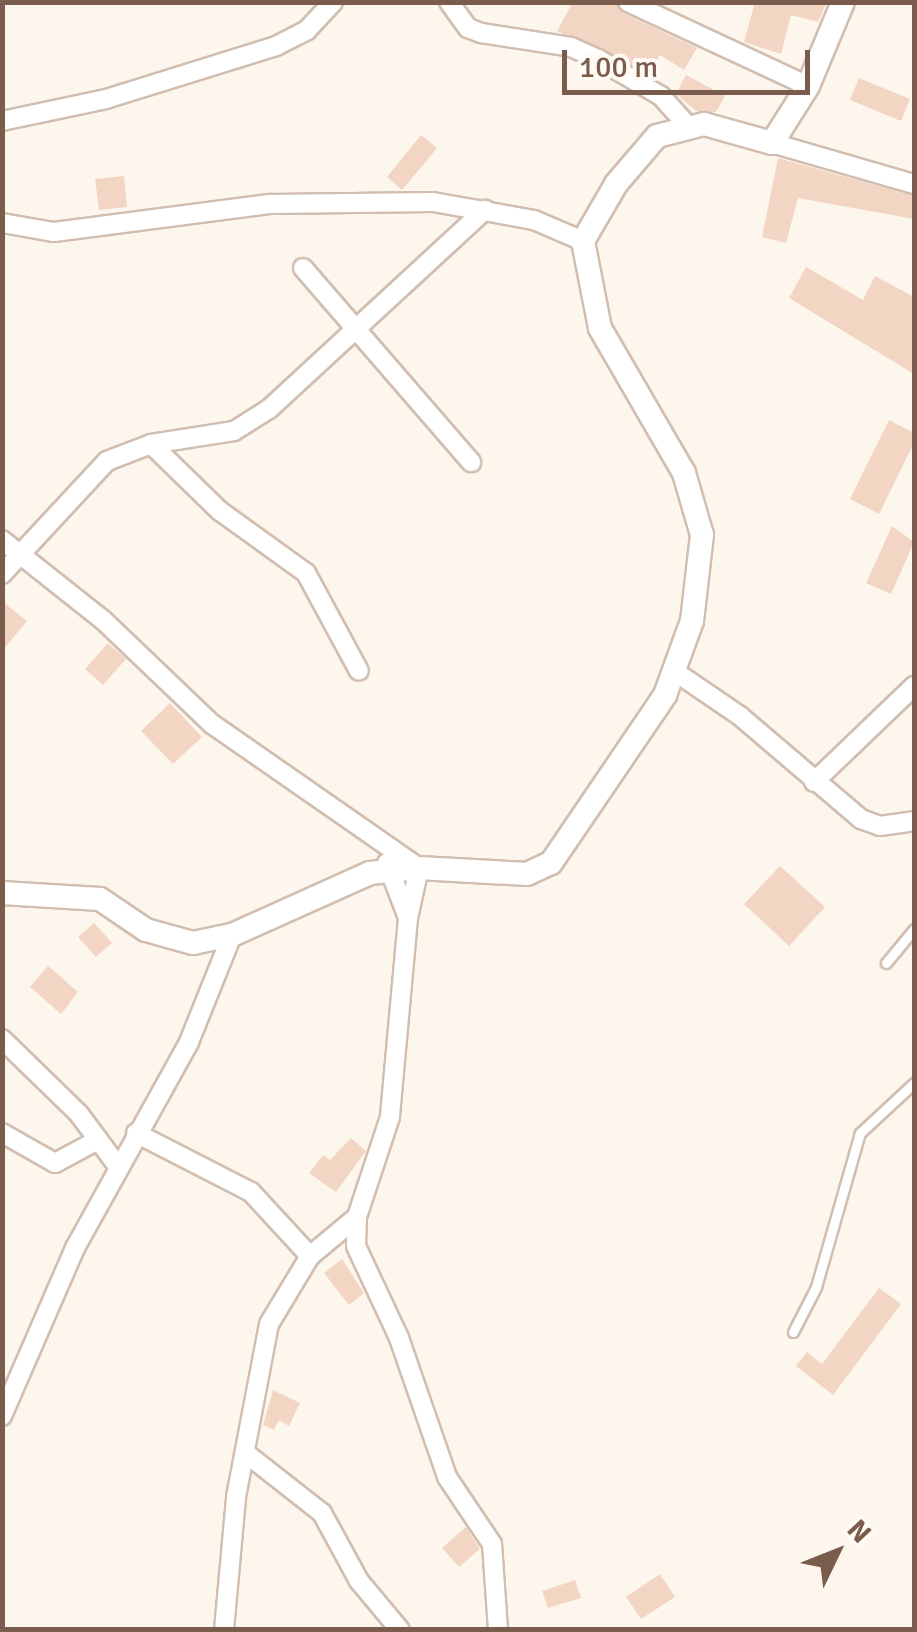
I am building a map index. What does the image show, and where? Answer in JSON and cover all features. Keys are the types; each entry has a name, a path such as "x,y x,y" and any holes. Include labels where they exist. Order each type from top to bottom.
{"street":[{"path":"2,121 106,99 276,46 307,30 333,2"},
{"path":"449,2 468,28 481,33 571,47 598,58 661,96 686,124"},
{"path":"628,2 808,86"},
{"path":"772,143 808,86 843,2"},
{"path":"2,540 103,620 212,724 386,858 419,868 527,874 544,869 665,695 692,621 699,510 600,328 583,241 634,160 658,136 686,124 772,143 914,184"},
{"path":"2,223 54,232 271,204 433,202 485,210 583,241"},
{"path":"2,574 98,468 151,444 245,427 269,409 485,210"},
{"path":"303,268 471,462"},
{"path":"151,444 220,512 306,573 359,672"},
{"path":"674,671 740,716 814,782 870,822 914,821"},
{"path":"814,782 914,686"},
{"path":"386,858 408,918"},
{"path":"2,893 100,899 168,940 232,935 386,858"},
{"path":"419,868 408,918 390,1118 357,1217 356,1246 399,1338 433,1444 492,1544 498,1630"},
{"path":"2,1416 117,1165 189,1042 232,935"},
{"path":"2,1039 117,1165"},
{"path":"2,1133 55,1163 98,1140"},
{"path":"136,1133 251,1192 310,1256"},
{"path":"224,1630 236,1498 248,1455 260,1353 288,1284 310,1256 357,1217"},
{"path":"248,1455 322,1513 359,1581 400,1630"}],"lane":[{"path":"886,963 914,928"},
{"path":"793,1332 816,1286 860,1133 914,1083"}],"building":[{"path":"573,2 616,2 623,13 697,48 684,70 660,55 649,75 557,31"},
{"path":"755,2 827,2 818,22 791,15 781,54 744,42"},
{"path":"686,75 725,96 716,112 696,111 676,94"},
{"path":"859,78 910,99 901,121 850,100"},
{"path":"421,135 437,148 402,190 387,177"},
{"path":"778,158 914,196 914,219 798,198 786,243 762,237"},
{"path":"124,176 127,207 99,210 95,179"},
{"path":"806,267 863,300 875,276 914,297 914,374 789,298"},
{"path":"889,420 914,433 914,443 879,514 850,499"},
{"path":"892,526 914,542 891,594 866,583"},
{"path":"2,601 27,621 2,651"},
{"path":"108,643 126,659 103,685 85,669"},
{"path":"170,703 202,737 173,764 141,731"},
{"path":"780,866 825,907 789,946 744,904"},
{"path":"94,923 112,943 96,957 78,937"},
{"path":"48,966 78,992 61,1014 30,987"},
{"path":"351,1138 366,1151 336,1192 309,1173 323,1155 330,1160"},
{"path":"342,1259 364,1293 349,1305 324,1273"},
{"path":"879,1288 901,1304 833,1395 796,1366 807,1352 822,1364"},
{"path":"273,1390 300,1403 289,1426 279,1420 274,1430 263,1425"},
{"path":"466,1527 480,1549 459,1567 442,1548"},
{"path":"660,1574 675,1597 641,1619 626,1597"},
{"path":"575,1580 581,1598 548,1608 542,1591"}]}
